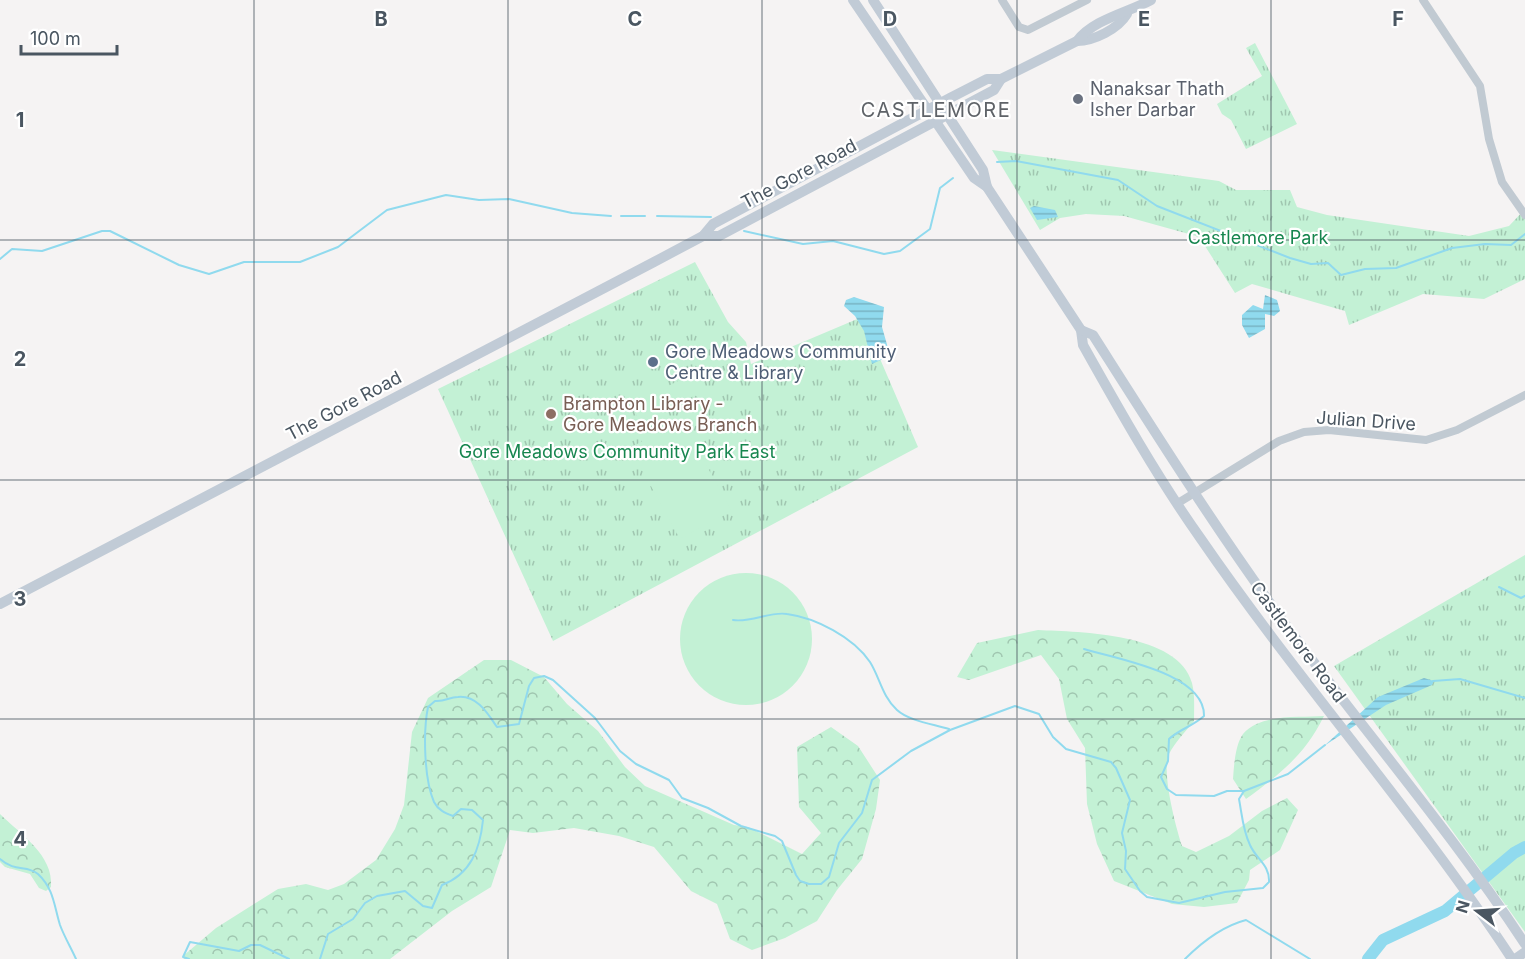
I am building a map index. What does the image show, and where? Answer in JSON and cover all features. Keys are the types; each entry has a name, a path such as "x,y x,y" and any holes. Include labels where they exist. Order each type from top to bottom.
{"main road":[{"name":"Castlemore Road","path":"853,0 974,178 987,187"},
{"name":"Castlemore Road","path":"873,0 983,170 987,187 1081,330 1083,345 1135,437 1178,503 1280,648 1458,878 1514,959"},
{"name":"The Gore Road","path":"0,604 703,236 712,224 927,110 987,79 1001,79 1077,41 1083,32 1116,14 1127,14 1151,0"},
{"name":"The Gore Road","path":"703,236 719,236 994,90 1001,79"},
{"path":"753,202 759,214"},
{"name":"Castlemore Road","path":"1081,330 1093,335 1193,492 1295,637 1474,867 1525,944"},
{"path":"1280,648 1295,637"},
{"path":"1314,693 1329,681"},
{"path":"1514,959 1525,952"}],"street":[{"path":"1002,0 1019,27 1028,30 1087,0"},
{"path":"1423,0 1480,86 1489,139 1502,182 1525,215"},
{"name":"Julian Drive","path":"1178,503 1279,441 1304,432 1329,430 1426,440 1457,430 1525,394"}],"green space":[{"path":"1255,43 1297,124 1246,149 1231,120 1222,114 1217,104 1262,76 1246,48"},
{"name":"Castlemore Park","path":"992,150 1219,181 1236,190 1290,190 1297,207 1327,215 1469,236 1509,226 1525,209 1525,279 1484,299 1423,294 1349,325 1345,311 1252,284 1235,293 1196,236 1124,216 1086,214 1060,218 1040,230"},
{"name":"Gore Meadows Community Park East","path":"695,262 728,322 746,342 751,364 862,317 918,447 553,641 438,389"},
{"path":"688,376 697,394 678,405 668,386"},
{"path":"662,390 668,393 671,399 668,405 662,408 656,405 653,399 656,393"},
{"path":"643,400 649,403 652,409 649,415 643,418 637,415 634,409 637,403"},
{"path":"681,419 731,510 680,539 630,448"},
{"path":"1525,555 1525,932 1334,666"},
{"path":"746,573 771,578 793,592 807,614 812,639 807,664 793,686 771,700 746,705 721,700 699,686 685,664 680,639 685,614 699,592 721,578"},
{"path":"1038,630 1102,634 1126,638 1168,654 1183,666 1193,687 1194,721 1177,741 1167,762 1170,800 1182,846 1196,852 1229,836 1262,811 1287,798 1298,810 1280,850 1250,870 1249,880 1237,903 1204,907 1172,904 1114,881 1097,844 1087,804 1085,748 1067,719 1059,679 1041,655 969,680 957,677 977,643"},
{"path":"484,660 511,660 544,677 567,704 598,731 625,767 645,786 734,825 748,827 802,854 821,833 799,807 797,747 831,727 858,746 880,780 876,809 862,859 837,890 817,921 785,938 752,950 730,939 717,904 691,891 654,847 619,836 574,828 533,833 510,830 491,887 452,911 390,959 184,959 183,956 216,928 278,889 306,884 328,890 344,884 376,860 395,829 404,805 412,732 428,698"},
{"path":"1324,716 1308,742 1291,763 1246,799 1233,779 1234,762 1243,734 1251,727 1270,720"},
{"path":"0,814 26,837 47,865 51,887 46,891 39,888 30,874 5,867 0,862"}],"water":[{"path":"1034,206 1055,210 1058,217 1037,220 1030,208"},
{"path":"1265,295 1277,300 1280,311 1274,316 1265,314 1265,329 1249,338 1242,325 1242,315 1253,305 1263,309"},
{"path":"854,297 884,307 882,327 888,348 883,359 872,364 864,331 855,316 844,306 846,300"},
{"path":"1424,678 1434,681 1432,685 1386,705 1324,746 1378,697"}],"waterway":[{"path":"997,162 1016,161 1118,180 1157,206 1290,258 1311,264 1328,263 1341,275 1365,269 1396,268 1452,248 1485,244 1511,245 1525,234"},
{"path":"744,231 803,244 833,241 884,254 900,251 930,229 940,188 953,178"},
{"path":"0,259 12,249 42,251 102,231 110,231 179,265 209,274 244,262 300,262 338,247 387,210 446,195 479,200 509,199 572,213 611,216"},
{"path":"621,216 645,216"},
{"path":"657,216 711,217"},
{"path":"1499,587 1521,598 1525,596"},
{"path":"733,620 787,614 822,624 844,637 863,653 870,662 888,699 897,710 915,720 949,729"},
{"path":"1084,649 1156,670 1190,689 1200,701 1204,716 1169,739 1168,761 1161,777 1167,789 1176,795 1214,796 1227,791 1244,791 1288,774 1325,745"},
{"path":"320,959 328,934 353,919 365,903 377,896 405,891 423,906 432,908 442,885 467,867 476,850 483,820 472,810 461,809 453,816 440,809 434,802 428,781 425,755 428,707 435,701 465,697 481,706 497,727 519,724 529,686 534,678 544,676 553,680 595,718 620,751 636,764 669,780 682,798 708,808 741,826 775,836 782,841 796,875 800,881 809,884 821,884 829,877 839,843 862,813 872,780 911,751 950,730 1015,706 1039,714 1053,737 1066,749 1111,762 1116,768 1130,800 1122,833 1126,851 1125,869 1147,897 1179,903 1225,892 1263,888 1269,882 1267,871 1253,850 1246,834 1239,799 1244,791"},
{"path":"1433,681 1460,679 1525,698"},
{"path":"1368,959 1383,940 1445,911 1514,853 1525,847"},
{"path":"0,859 11,866 34,871 43,880 50,892 60,925 76,959"},
{"path":"1185,959 1213,935 1246,920 1310,959"},
{"path":"189,959 183,957 190,942 239,951 251,945 260,945 289,959"}],"place":[{"name":"Nanaksar Thath Isher Darbar","path":"1078,99"},
{"name":"Gore Meadows Community Centre & Library","path":"653,362"},
{"name":"Brampton Library - Gore Meadows Branch","path":"551,414"}],"district":[{"name":"CASTLEMORE","path":"936,110"}]}
